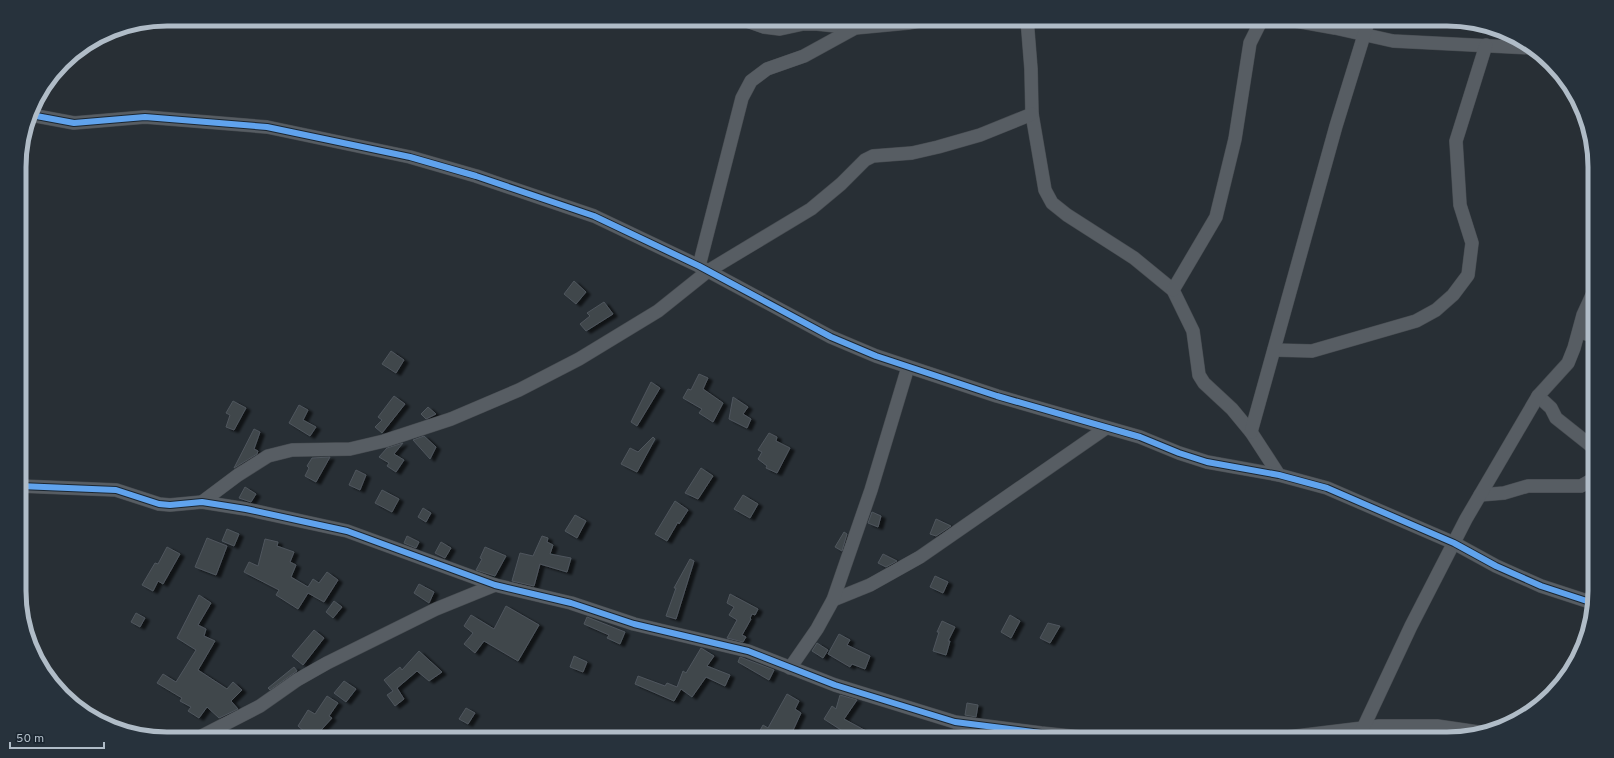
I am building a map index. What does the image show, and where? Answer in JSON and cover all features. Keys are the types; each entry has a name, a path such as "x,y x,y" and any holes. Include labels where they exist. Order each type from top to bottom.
{"street":[{"path":"761,26 780,29 793,26"},
{"path":"836,26 854,28 865,26"},
{"path":"1028,26 1031,69 1032,114 1045,190 1052,203 1066,215 1134,258 1173,290 1193,331 1199,375 1204,383 1232,409 1251,432 1279,475"},
{"path":"1173,290 1216,217 1235,139 1250,43 1258,26"},
{"path":"1322,26 1393,41 1520,47"},
{"path":"1251,432 1336,126 1367,26"},
{"path":"703,269 742,98 751,81 767,69 804,56 854,28"},
{"path":"1274,350 1312,351 1416,321 1436,310 1447,300 1468,275 1472,243 1460,205 1456,141 1486,45"},
{"path":"202,502 238,475 268,456 292,450 350,449 384,441 451,419 519,390 579,359 658,311 703,269 811,209 841,184 865,160 873,156 912,152 938,147 980,135 1032,114"},
{"path":"36,116 74,123 145,117 267,127 335,140 410,157 476,176 587,213 703,269 831,337 908,367 1011,400 1106,428 1207,462 1279,475 1328,488 1454,543 1496,566 1541,586 1588,601"},
{"path":"1361,732 1411,626 1480,495 1538,396 1568,363 1579,332 1583,315 1588,304"},
{"path":"1579,332 1588,334"},
{"path":"790,668 817,629 833,600 871,490 908,367"},
{"path":"1538,396 1551,408 1556,418 1588,443"},
{"path":"833,600 870,586 920,557 1106,428"},
{"path":"1480,495 1504,493 1528,486 1581,486 1588,482"},
{"path":"26,486 116,490 148,501 170,505 202,502 246,509 347,531 495,585 571,603 634,624 748,651 835,685 955,722 1035,732"},
{"path":"210,732 260,706 297,680 327,663 436,609 495,585"},
{"path":"1364,732 1380,726 1438,726 1468,730"},
{"path":"990,732 998,728"}],"building":[{"path":"574,281 586,292 576,304 564,294"},
{"path":"604,302 613,314 586,331 580,324 590,316 587,313"},
{"path":"391,351 404,360 396,373 382,364"},
{"path":"699,374 708,378 703,389 723,403 713,422 699,413 702,409 683,398 688,389 691,390"},
{"path":"651,382 660,388 637,426 631,422"},
{"path":"394,396 405,404 382,433 375,427 382,420 378,417"},
{"path":"733,397 748,407 743,414 751,419 747,428 729,419"},
{"path":"233,401 246,408 234,430 226,427 230,415 226,413"},
{"path":"299,405 308,410 303,420 316,427 310,436 289,423"},
{"path":"428,407 436,414 426,419 421,414"},
{"path":"254,429 260,432 254,449 258,451 257,454 234,468"},
{"path":"769,433 777,437 776,441 790,448 777,473 766,468 767,466 758,459 762,452 758,450"},
{"path":"424,436 436,447 430,459 413,440"},
{"path":"653,437 655,439 637,472 621,464 630,448 638,452"},
{"path":"403,443 394,454 404,460 396,472 387,466 389,463 379,457 387,448"},
{"path":"330,457 316,482 305,476 309,468 307,466 312,458"},
{"path":"701,468 713,476 698,499 685,493"},
{"path":"356,470 366,475 360,490 349,485"},
{"path":"245,487 256,494 251,502 239,498"},
{"path":"382,490 399,499 392,512 375,503"},
{"path":"743,495 758,504 750,518 734,509"},
{"path":"675,501 688,510 679,524 678,522 667,541 655,534"},
{"path":"423,508 431,513 426,522 418,517"},
{"path":"872,512 881,516 878,527 868,523"},
{"path":"575,515 586,521 577,538 565,531"},
{"path":"936,519 951,526 936,536 930,534"},
{"path":"227,529 239,534 234,546 222,541"},
{"path":"844,532 847,534 842,551 835,547"},
{"path":"407,536 419,542 416,548 404,543"},
{"path":"542,536 548,538 547,542 553,545 550,554 571,558 567,572 540,564 534,586 512,581 520,553 533,556"},
{"path":"207,538 227,546 216,575 195,567"},
{"path":"265,539 278,542 277,546 294,552 290,562 296,565 291,577 308,587 313,579 319,583 327,572 338,580 324,602 308,593 298,609 276,595 279,590 244,572 249,562 258,566"},
{"path":"441,542 451,548 445,558 435,553"},
{"path":"167,547 180,554 163,584 158,581 153,591 142,585 155,563 158,564"},
{"path":"485,547 506,556 495,576 476,570 482,559 480,558"},
{"path":"883,554 897,561 886,567 878,563"},
{"path":"690,559 694,561 676,619 666,616 676,588 674,588"},
{"path":"935,576 948,582 943,593 930,587"},
{"path":"419,584 434,592 429,603 414,593"},
{"path":"730,594 758,609 755,615 752,614 751,619 742,635 746,637 743,642 727,638 737,620 729,615 734,607 727,603"},
{"path":"199,595 211,603 198,625 206,629 204,636 215,641 198,670 227,689 233,682 242,690 231,701 238,709 219,718 207,707 199,718 188,711 191,707 180,701 182,698 157,683 163,674 176,682 196,650 177,638"},
{"path":"334,601 342,607 333,618 326,612"},
{"path":"506,606 539,625 518,661 484,641 475,653 464,644 473,633 464,626 471,615 494,629"},
{"path":"136,613 145,618 140,627 131,622"},
{"path":"1010,615 1020,621 1011,638 1001,632"},
{"path":"587,617 625,632 620,644 607,638 609,635 584,624"},
{"path":"942,621 955,627 948,641 950,641 946,655 933,651 939,632 937,632"},
{"path":"1048,623 1060,626 1050,643 1040,638"},
{"path":"314,630 324,638 303,665 292,656"},
{"path":"839,634 850,640 847,645 870,656 865,669 852,664 850,667 828,654"},
{"path":"817,643 828,650 823,658 812,651"},
{"path":"701,648 714,656 707,666 730,675 725,686 706,677 692,697 681,689 674,701 635,684 638,676 665,686 667,683 677,687 683,671 686,673"},
{"path":"419,651 442,672 429,681 417,671 397,688 404,699 395,706 387,695 393,691 384,680 400,667 402,670"},
{"path":"574,656 587,662 583,672 570,667"},
{"path":"740,657 774,670 769,680 738,662"},
{"path":"294,667 297,671 270,690 268,688"},
{"path":"344,681 356,689 346,702 334,693"},
{"path":"787,694 799,701 795,709 801,713 792,732 759,732 763,725 768,728"},
{"path":"840,695 857,700 844,719 868,732 844,732 824,719 832,706 836,709"},
{"path":"327,696 338,703 329,716 332,718 319,732 305,732 298,726 308,710 315,714"},
{"path":"967,703 978,705 976,717 965,715"},
{"path":"466,708 475,713 468,724 459,719"}],"cycle path":[{"path":"36,116 74,123 145,117 267,127 410,157 476,176 594,216 699,266 831,337 876,356 997,396 1140,437 1179,453 1207,462 1279,475 1327,488 1454,543 1496,566 1541,586 1588,601"},
{"path":"26,486 116,490 159,504 170,505 202,502 246,509 347,531 495,585 571,603 634,624 748,651 835,685 955,722 1033,732"}]}
